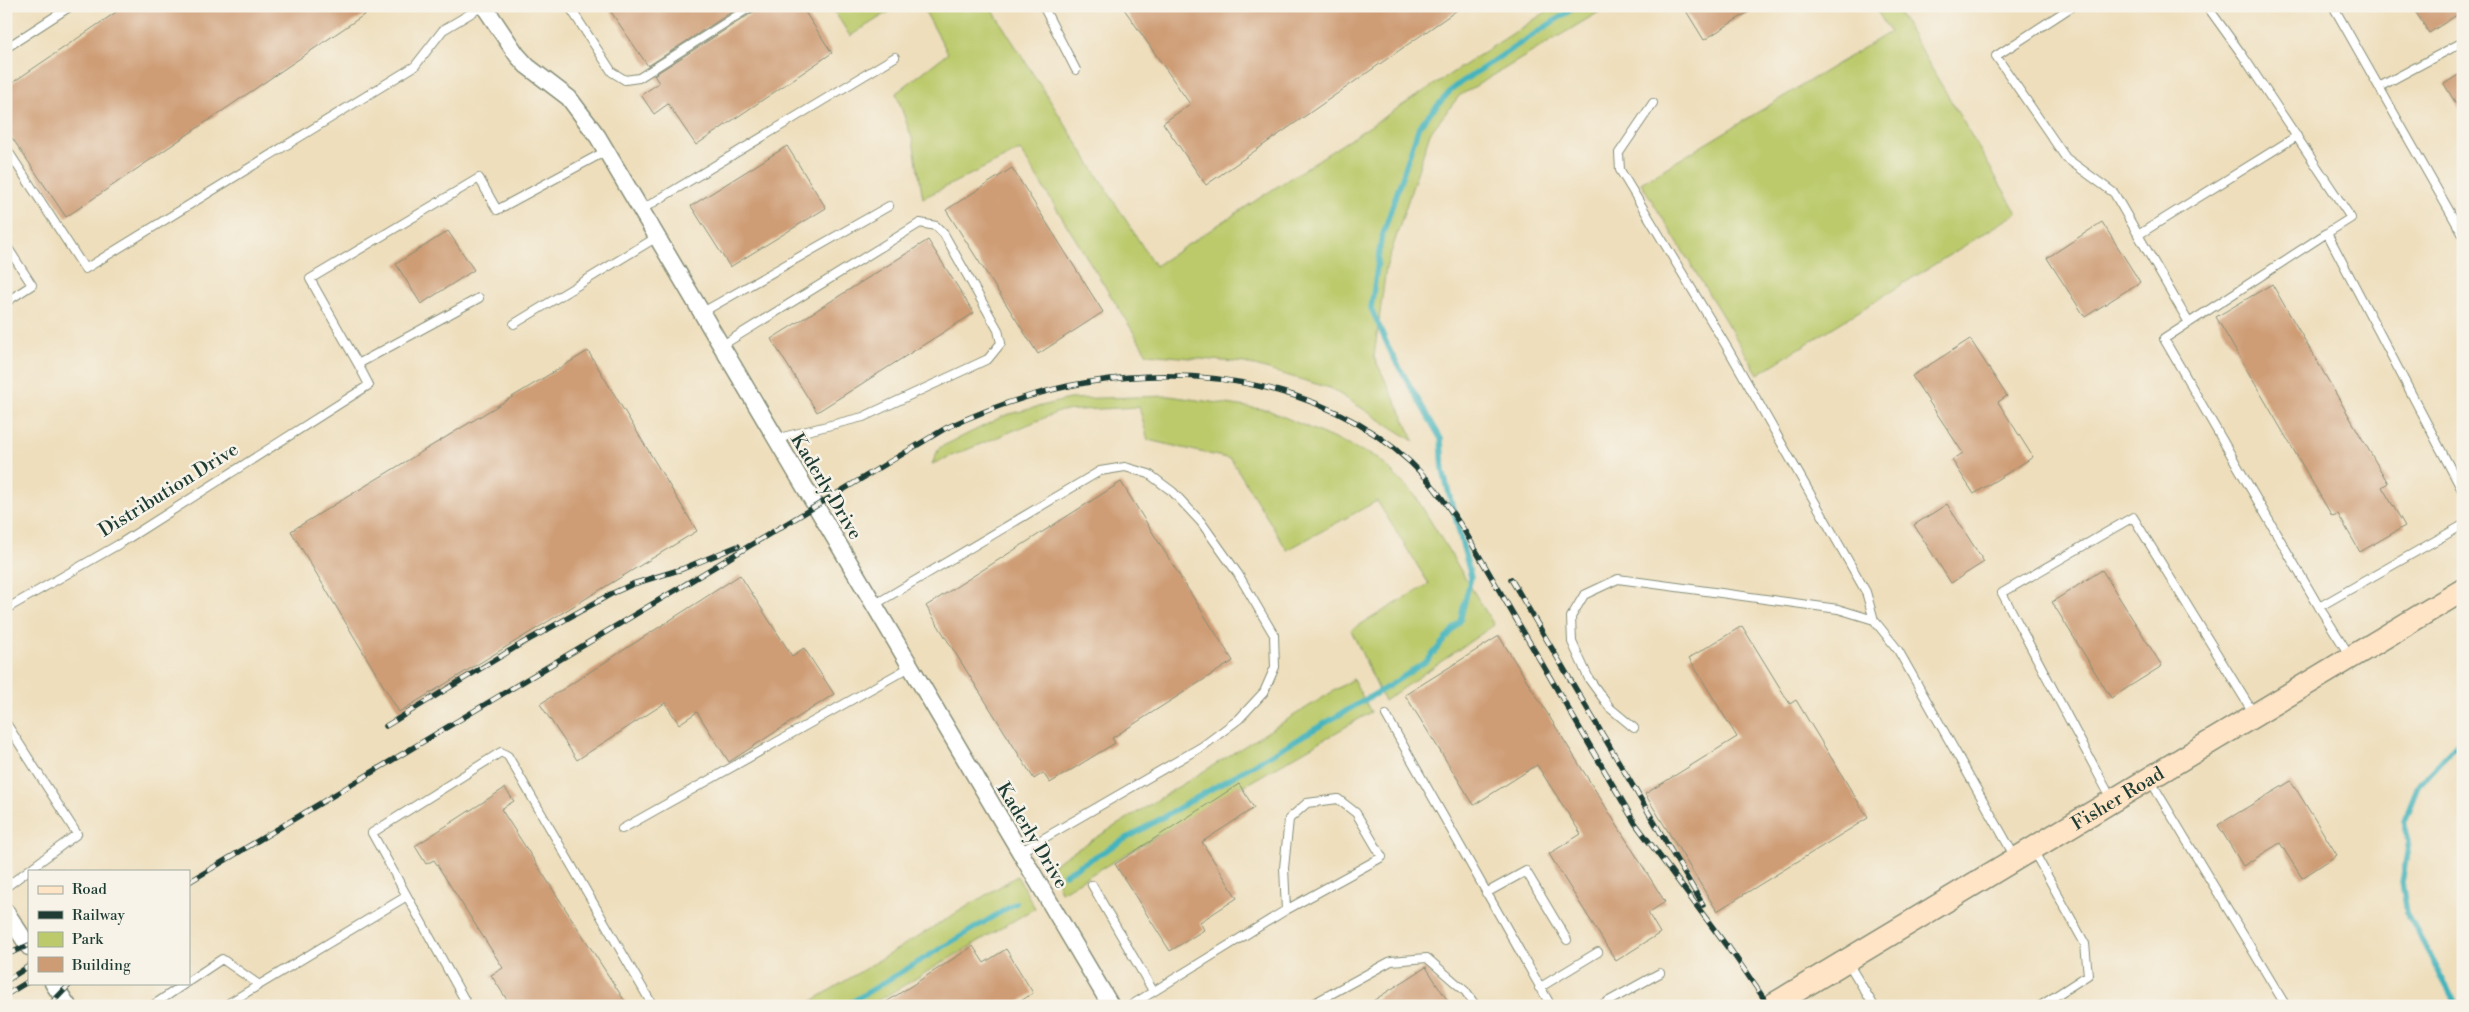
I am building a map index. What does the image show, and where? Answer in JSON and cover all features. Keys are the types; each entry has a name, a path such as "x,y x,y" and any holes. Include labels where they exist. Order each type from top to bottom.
{"main road":[{"name":"Fisher Road","path":"1771,1006 1846,959 2463,590"}],"street":[{"name":"Kaderly Drive","path":"484,6 517,56 569,98 580,110 606,151 1111,1006"},
{"path":"8,917 28,945"},
{"path":"54,984 68,1006"}],"lane":[{"path":"6,48 71,6"},
{"path":"6,148 85,269 415,66 443,30 484,6"},
{"path":"570,6 612,72 625,80 639,78 752,6"},
{"path":"1043,6 1076,70"},
{"path":"2073,6 1996,56 2066,158 2114,193 2189,323"},
{"path":"2207,6 2351,218 2164,339 2319,608 2351,657"},
{"path":"2333,6 2463,235"},
{"path":"2379,87 2463,42"},
{"path":"641,210 895,56"},
{"path":"1653,103 1619,153 1620,170 1728,349 1862,584 1874,620 1898,650 2024,854 2085,944 2088,975 2040,1006"},
{"path":"2138,235 2297,136"},
{"path":"479,298 358,364 310,279 478,178 497,210 606,151"},
{"path":"701,313 890,206"},
{"path":"721,346 920,223 936,226 944,234 998,330 1001,343 988,359 863,417 775,439"},
{"path":"2326,233 2463,492"},
{"path":"514,324 657,237"},
{"path":"6,245 32,285 6,302"},
{"name":"Distribution Drive","path":"6,609 121,543 368,385 358,364"},
{"path":"874,605 1100,471 1125,467 1149,474 1173,492 1201,522 1247,589 1274,634 1276,667 1264,692 1239,719 1203,746 1020,852"},
{"path":"2112,801 2002,593 2133,517 2255,715"},
{"path":"2319,608 2463,525"},
{"path":"1634,728 1610,708 1588,679 1572,642 1571,617 1584,595 1618,579 1838,609 1874,620"},
{"path":"622,829 910,667"},
{"path":"1386,716 1550,1006"},
{"path":"6,723 77,834 29,870"},
{"path":"468,1006 372,833 501,752 508,756 653,1006"},
{"path":"2149,779 2286,1006"},
{"path":"1130,1006 1286,910 1382,856 1356,813 1338,799 1307,803 1289,819 1284,868 1286,910"},
{"path":"6,887 28,871"},
{"path":"1486,894 1526,871 1567,940"},
{"path":"1092,885 1153,992"},
{"path":"224,1006 407,896"},
{"path":"1539,988 1598,952"},
{"path":"1309,1006 1392,961 1427,958 1465,992 1476,1006"},
{"path":"190,980 222,959 258,984"},
{"path":"1846,959 1874,1006"},
{"path":"1600,1006 1660,973"},
{"path":"152,1006 184,984"}],"green space":[{"path":"831,6 898,6 850,36"},
{"path":"922,6 990,6 1155,266 1555,6 1609,6 1459,96 1430,133 1386,268 1374,357 1415,442 1330,388 1245,363 1147,354 1020,150 923,198 913,141 896,93 948,53"},
{"path":"1874,6 1895,6 2017,213 1758,374 1641,183 1890,32"},
{"path":"1169,396 1268,410 1378,458 1414,494 1494,625 1384,701 1351,630 1429,584 1377,501 1287,550 1231,459 1148,440 1139,407 1061,411 932,464 939,448 1006,415 1069,399"},
{"path":"1353,679 1371,712 1061,892 1052,865"},
{"path":"1017,876 1035,908 869,1006 804,1006"}],"building":[{"path":"125,6 377,6 66,217 6,129 6,87"},
{"path":"607,6 741,6 648,66"},
{"path":"758,6 801,6 832,53 696,145 668,104 654,114 641,95 659,83 654,75 755,11"},
{"path":"1122,6 1463,6 1206,185 1163,123 1190,104"},
{"path":"1683,6 1758,6 1704,40"},
{"path":"2412,6 2463,6 2463,11 2429,33"},
{"path":"2463,72 2463,115 2444,84"},
{"path":"787,146 826,208 730,267 691,206"},
{"path":"1012,168 1103,312 1038,354 946,210"},
{"path":"2102,222 2140,282 2085,317 2047,258"},
{"path":"448,231 474,270 421,304 396,264"},
{"path":"928,240 974,313 817,412 771,339"},
{"path":"2272,284 2388,483 2382,487 2405,526 2360,552 2338,514 2332,516 2216,317"},
{"path":"1970,339 2007,396 1998,402 2033,457 1974,494 1952,460 1963,453 1912,376"},
{"path":"588,351 697,531 399,712 291,531"},
{"path":"1121,482 1233,661 1112,738 1115,743 1050,783 1043,773 1034,779 926,606"},
{"path":"1947,504 1984,562 1951,583 1914,525"},
{"path":"2102,570 2162,666 2111,698 2052,602"},
{"path":"740,575 792,656 804,648 834,694 729,762 697,712 679,724 665,703 577,760 540,704"},
{"path":"1742,626 1790,704 1796,700 1868,818 1717,911 1645,794 1737,737 1689,658"},
{"path":"1499,636 1665,902 1648,913 1660,933 1616,961 1549,854 1581,834 1537,765 1474,805 1405,695"},
{"path":"2291,781 2337,855 2302,878 2280,843 2243,866 2218,825"},
{"path":"1239,784 1254,808 1202,842 1237,898 1200,922 1204,930 1170,951 1115,864"},
{"path":"505,788 514,801 501,809 628,1006 511,1006 491,975 503,968 434,860 426,864 415,846"},
{"path":"973,946 984,963 1006,949 1033,993 1013,1006 880,1006"},
{"path":"1426,967 1451,1006 1365,1006"}],"waterway":[{"path":"1065,874 1389,686 1428,660 1460,621 1471,577 1443,471 1441,439 1392,355 1371,308 1381,240 1419,126 1454,87 1577,6"},
{"path":"2457,1006 2407,913 2402,882 2409,842 2404,821 2419,784 2463,738"},
{"path":"845,1006 1016,903"}],"railway":[{"path":"190,881 946,428 1016,400 1071,385 1135,377 1180,376 1226,380 1270,389 1314,403 1355,422 1392,447 1426,478 1464,530 1635,823 1731,952"},
{"path":"386,726 521,644 611,594 633,584 682,569 738,546"},
{"path":"1511,579 1703,905"},
{"path":"6,955 28,945"},
{"path":"1728,946 1769,1006"},
{"path":"6,981 28,967"},
{"path":"6,995 28,982"},
{"path":"49,1006 70,984"}]}
